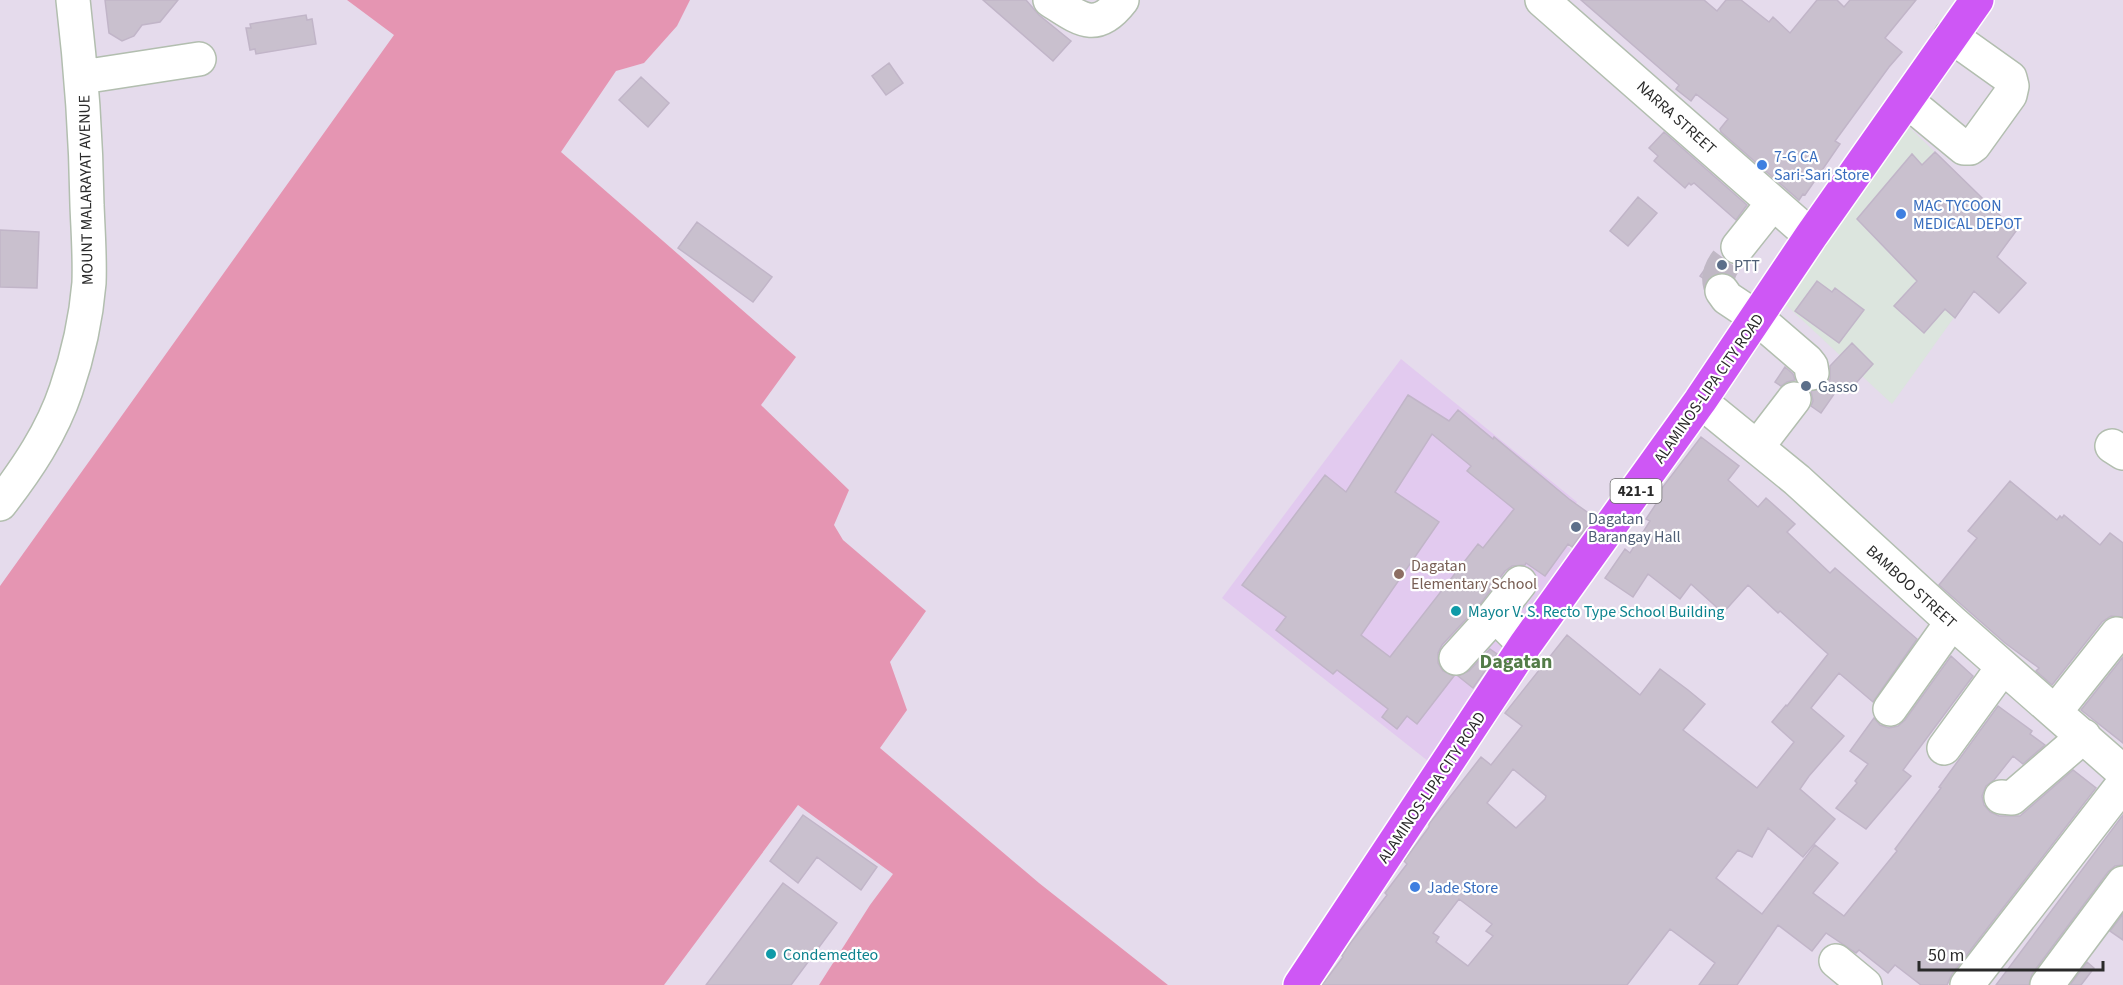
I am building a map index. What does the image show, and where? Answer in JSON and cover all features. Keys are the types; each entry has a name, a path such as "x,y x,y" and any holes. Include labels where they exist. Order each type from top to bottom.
{"main road":[{"name":"ALAMINOS-LIPA CITY ROAD","path":"1300,985 1525,645 1700,401 1811,236 1977,0"}],"street":[{"name":"MOUNT MALARAYAT AVENUE","path":"0,504 32,460 50,429 66,390 81,340 89,282 87,183 82,77 73,0"},
{"path":"1050,0 1089,21 1101,20 1113,12 1122,0"},
{"name":"NARRA STREET","path":"1542,0 1811,236"},
{"path":"1907,101 1964,148 1967,148 1974,145 2010,95 2012,86 2010,78 1951,36"},
{"path":"82,77 199,59"},
{"path":"1738,247 1773,202"},
{"path":"1722,291 1727,298 1757,318 1811,366 1803,386 1758,446"},
{"name":"BAMBOO STREET","path":"1700,401 1758,446 1952,622 2123,772"},
{"path":"1455,658 1495,615 1520,583"},
{"path":"1495,615 1525,645"},
{"path":"1890,709 1952,622"},
{"path":"2055,712 2117,634"},
{"path":"1944,748 2003,667"},
{"path":"2001,797 2012,798 2084,736"},
{"path":"1967,985 2123,784"},
{"path":"2047,985 2123,882"},
{"path":"1836,961 1865,985"}],"shaded area":[{"path":"347,0 690,0 677,26 644,63 616,71 561,152 796,357 761,405 849,490 834,525 843,540 926,611 890,662 907,710 880,748 1039,883 1168,985 819,985 870,905 893,874 798,805 664,985 0,985 0,586 394,35"},
{"path":"1908,126 2016,231 1892,404 1785,304"},
{"name":"Dagatan Elementary School","path":"1401,359 1577,502 1553,536 1574,551 1433,765 1222,598"}],"building":[{"path":"105,0 178,0 160,22 142,25 134,36 122,41 109,33"},
{"path":"983,0 1026,0 1039,15 1071,41 1053,61"},
{"path":"1581,0 1704,0 1717,11 1726,0 1741,0 1769,22 1773,17 1790,33 1817,0 1837,0 1844,7 1850,0 1916,0 1885,38 1902,52 1835,141 1840,144 1805,195 1803,194 1799,200 1721,132 1720,129 1728,119 1696,94 1691,101 1676,89 1679,85"},
{"path":"306,15 307,20 312,19 316,44 256,54 255,49 250,50 246,28 251,28 250,24"},
{"path":"889,63 903,83 886,95 872,76"},
{"path":"641,77 669,103 648,127 619,100"},
{"path":"1664,132 1747,205 1736,220 1694,183 1691,185 1689,183 1685,188 1654,161 1658,156 1649,148"},
{"path":"1935,152 2016,231 1997,257 2026,283 1999,313 1974,291 1955,318 1945,309 1924,333 1894,306 1917,281 1857,219 1912,154 1922,165"},
{"path":"1638,197 1657,213 1628,246 1610,231"},
{"path":"697,222 772,277 753,302 678,248"},
{"path":"0,230 39,232 37,288 0,287"},
{"path":"1712,259 1730,274 1720,272 1712,275 1707,281 1700,276"},
{"path":"1817,281 1832,292 1835,288 1864,310 1839,343 1795,311"},
{"path":"1852,343 1873,364 1849,391 1841,384 1821,413 1811,406 1813,401 1811,391 1824,387 1830,379 1830,366"},
{"path":"1785,367 1793,374 1795,380 1781,386 1775,382"},
{"path":"1408,395 1449,421 1458,410 1594,517 1572,547 1568,544 1545,576 1526,563 1512,566 1505,571 1481,603 1442,645 1438,653 1438,663 1443,671 1454,676 1417,724 1407,716 1397,729 1382,717 1388,709 1337,670 1333,674 1276,630 1286,617 1242,585 1325,475 1346,492","holes":["1432,434 1471,466 1467,471 1514,509 1483,548 1478,544 1390,657 1361,635 1439,522 1395,492"]},
{"path":"1701,437 1739,466 1728,480 1758,507 1766,498 1795,524 1787,532 1830,573 1835,568 1917,639 1873,702 1839,673 1811,708 1844,736 1800,789 1835,819 1803,857 1768,828 1752,857 1738,850 1716,878 1762,914 1815,845 1838,863 1813,893 1844,916 1897,851 1895,849 1998,706 2032,731 2030,734 2045,745 2023,764 2013,756 1994,780 1986,786 1982,796 1984,805 1990,812 1999,816 2020,816 2073,770 2096,788 1952,974 1947,985 1921,985 1895,965 1888,973 1859,950 1856,953 1826,933 1812,951 1778,925 1737,985 1699,985 1715,963 1670,929 1627,985 1322,985 1387,895 1385,893 1407,864 1404,861 1429,824 1481,757 1491,765 1522,726 1505,713 1567,635 1640,695 1660,669 1688,690 1705,704 1683,730 1757,788 1794,742 1772,722 1828,654 1780,611 1778,613 1748,585 1723,613 1691,584 1680,599 1648,574 1633,597 1605,578 1625,549 1630,553 1650,521 1646,519 1656,504 1652,501","holes":["1513,769 1546,796 1516,828 1487,803","1459,899 1492,924 1486,931 1493,936 1468,966 1436,942 1439,937 1433,933"]},
{"path":"2010,481 2057,520 2064,515 2100,545 2110,533 2123,543 2123,617 2111,616 2102,622 2052,685 2036,671 2039,668 2005,643 1939,585 1977,538 1968,531"},
{"path":"1490,649 1497,654 1473,688 1458,676 1469,671"},
{"path":"1951,656 1973,676 1903,770 1911,776 1866,829 1836,808 1857,783 1855,781 1868,764 1850,751 1874,718 1880,725 1889,728 1898,726 1905,720"},
{"path":"2123,657 2123,743 2081,710"},
{"path":"803,815 877,867 861,890 817,857 798,883 770,861"},
{"path":"2123,815 2123,865 2115,866 2108,872 2032,974 2029,985 1996,985"},
{"name":"Condemedteo","path":"783,883 837,923 791,985 706,985"},
{"path":"2123,914 2123,940 2110,931"},
{"path":"2087,962 2094,968 2081,985 2070,985"}],"tunnel":[{"path":"1722,291 1719,284 1722,267 1738,247"}],"place":[{"name":"7-G CA Sari-Sari Store","path":"1762,165"},
{"name":"MAC TYCOON MEDICAL DEPOT","path":"1901,214"},
{"name":"PTT","path":"1722,265"},
{"name":"Gasso","path":"1806,386"},
{"name":"Dagatan Barangay Hall","path":"1576,527"},
{"name":"Dagatan Elementary School","path":"1399,574"},
{"name":"Mayor V. S. Recto Type School Building","path":"1456,611"},
{"name":"Jade Store","path":"1415,887"},
{"name":"Condemedteo","path":"771,954"}],"district":[{"name":"Dagatan","path":"1516,661"}]}
